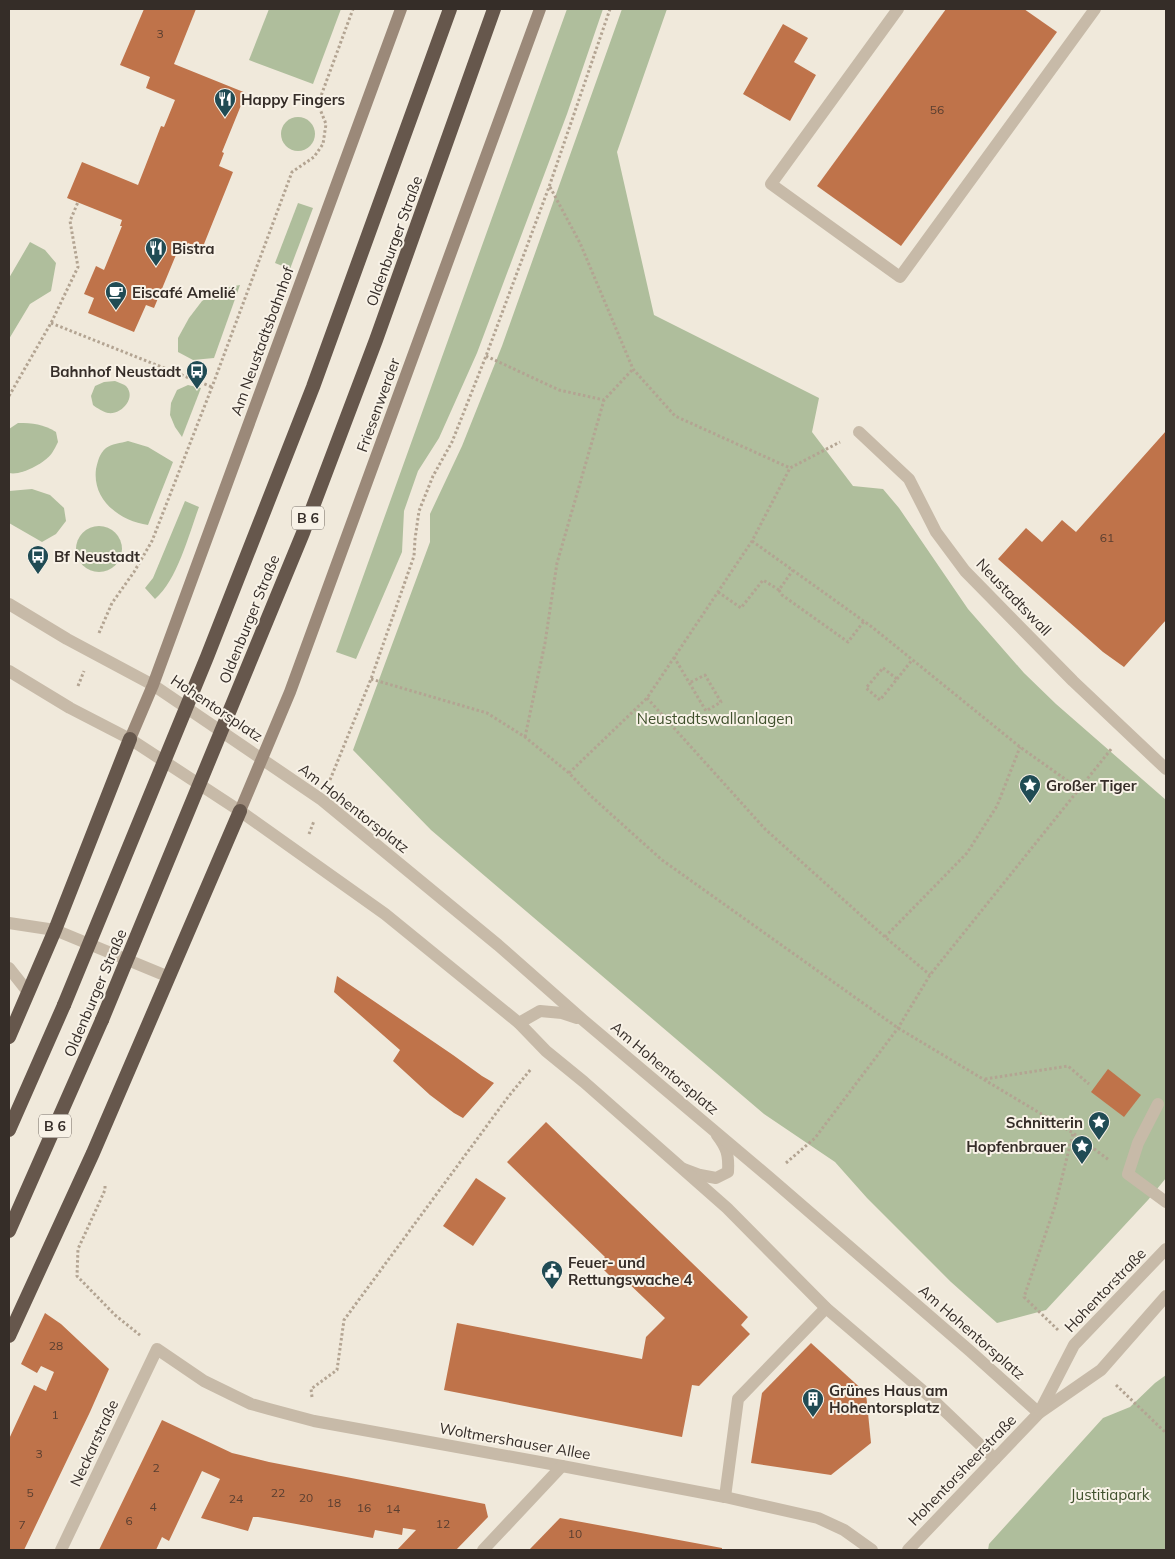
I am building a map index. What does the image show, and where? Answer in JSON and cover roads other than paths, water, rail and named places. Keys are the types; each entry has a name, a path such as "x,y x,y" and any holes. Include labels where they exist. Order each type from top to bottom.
{"highway":[{"name":"Oldenburger Straße","path":"9,1130 64,1005 214,639 313,387 450,9"},
{"name":"Oldenburger Straße","path":"9,1231 102,1020 303,533 376,340 494,9"},
{"path":"9,1037 56,930 130,739"},
{"path":"9,1336 92,1153 240,811"}],"main road":[{"name":"Am Neustadtsbahnhof","path":"130,739 153,685 402,9"},
{"name":"Friesenwerder","path":"240,811 297,674 540,9"}],"street":[{"path":"898,9 771,184 900,277 1095,9"},
{"name":"Neustadtswall","path":"859,432 909,479 936,532 965,571 1073,681 1166,770"},
{"name":"Hohentorsplatz","path":"9,604 68,639 153,685 262,759"},
{"path":"9,671 70,708 130,739 240,811 385,914 519,1023 546,1051 727,1208 826,1308 929,1396 995,1459"},
{"name":"Am Hohentorsplatz","path":"262,759 322,800 498,945 583,1020 769,1177 1039,1413"},
{"path":"9,923 56,930 169,977"},
{"path":"9,968 28,992"},
{"path":"519,1023 540,1011 562,1014 583,1020"},
{"path":"1158,1104 1138,1143 1128,1174 1166,1202"},
{"path":"682,1168 700,1176 716,1178 728,1172 729,1159 725,1146 715,1131"},
{"name":"Hohentorstraße","path":"1039,1413 1074,1345 1166,1249"},
{"path":"1039,1413 1101,1370 1166,1296"},
{"path":"725,1497 738,1399 826,1308"},
{"name":"Woltmershauser Allee","path":"157,1349 204,1381 251,1404 314,1422 725,1497 818,1518 844,1530 872,1550"},
{"name":"Neckarstraße","path":"61,1550 157,1349"},
{"name":"Hohentorsheerstraße","path":"917,1547 995,1459 1039,1413"},
{"path":"483,1550 562,1466"}],"place":[{"name":"Happy Fingers","path":"225,118"},
{"name":"Bistra","path":"156,267"},
{"name":"Eiscafé Amelié","path":"116,311"},
{"name":"Bahnhof Neustadt","path":"197,390"},
{"name":"Bf Neustadt","path":"38,575"},
{"name":"Großer Tiger","path":"1030,804"},
{"name":"Schnitterin","path":"1099,1141"},
{"name":"Hopfenbrauer","path":"1082,1165"},
{"name":"Feuer- und Rettungswache 4","path":"552,1290"},
{"name":"Grünes Haus am Hohentorsplatz","path":"813,1418"}],"park label":[{"name":"Neustadtswallanlagen","path":"715,718"},
{"name":"Justitiapark","path":"1110,1494"}]}
